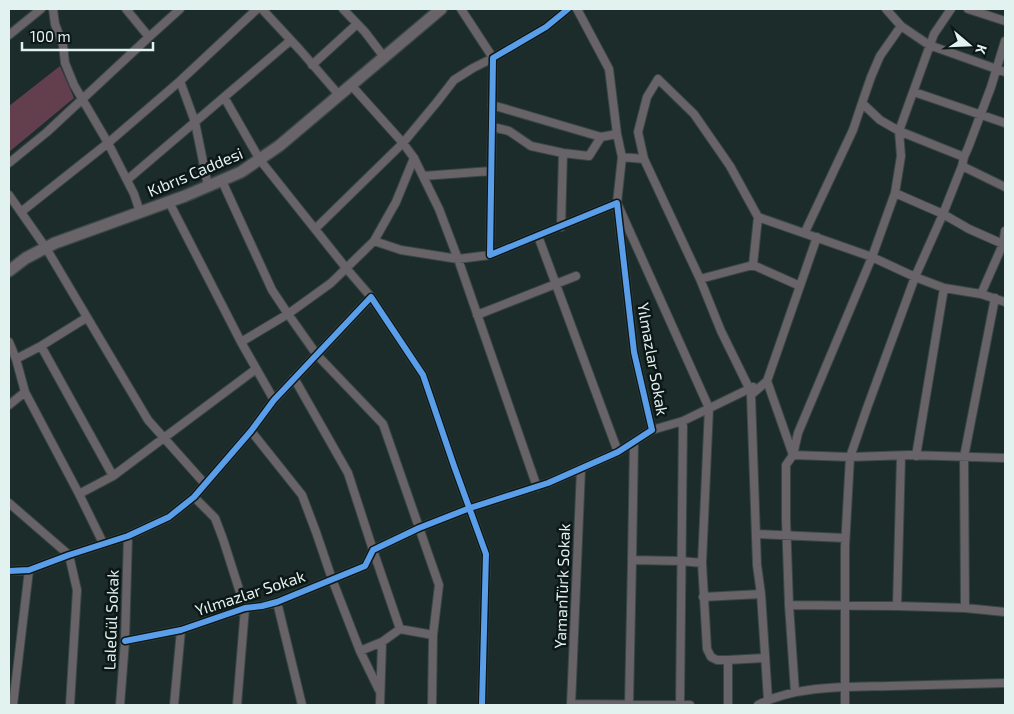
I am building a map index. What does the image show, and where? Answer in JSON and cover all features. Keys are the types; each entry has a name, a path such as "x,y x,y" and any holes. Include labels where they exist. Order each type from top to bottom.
{"main road":[{"name":"Kıbrıs Caddesi","path":"9,270 26,258 55,243 169,202 241,172 279,146 435,11"}],"street":[{"path":"9,35 41,9"},
{"path":"53,9 55,24 63,45 65,63 74,85 108,143 134,194 140,212"},
{"path":"126,9 149,37"},
{"path":"9,163 47,132 180,9"},
{"path":"22,212 108,143 180,81 257,9"},
{"path":"262,9 339,95"},
{"path":"343,9 384,57"},
{"path":"461,9 493,58 490,255"},
{"path":"315,229 403,143 454,80 546,27 568,9"},
{"name":"Yılmazlar Sokak","path":"125,641 181,630 245,608 277,602 365,566 373,550 419,528 470,508 537,487 581,469 618,452 652,430 634,352 617,203 622,157 617,134 609,69 578,9"},
{"path":"886,9 901,26 930,45 1005,72"},
{"path":"795,692 786,535 786,465 792,455 798,433 872,257 895,193 901,156 899,131 934,34 951,9"},
{"path":"968,9 1005,21"},
{"path":"312,64 357,24"},
{"path":"804,232 853,130 880,56 901,26"},
{"path":"127,180 291,40"},
{"path":"845,705 845,538 850,457 915,277 962,166 991,87 1005,41"},
{"path":"749,388 720,331 700,279 644,159 638,132 647,97 658,79 694,114 730,166 758,217 753,265"},
{"path":"180,81 195,122 208,186"},
{"path":"351,85 414,158 439,209 537,487"},
{"path":"914,92 1005,123"},
{"path":"224,97 260,160 371,297 423,375 486,554 482,705"},
{"path":"862,103 880,120 899,131 964,157"},
{"path":"492,105 601,137 617,134"},
{"path":"493,128 509,131 531,146 589,156 601,137"},
{"path":"561,227 563,153"},
{"path":"622,157 644,159"},
{"path":"241,342 288,314 331,283 374,241 396,202 414,158"},
{"path":"962,166 1005,187"},
{"path":"423,176 491,171"},
{"path":"222,181 272,290 317,355 384,424 439,585 433,635 432,705"},
{"path":"895,193 943,214 969,229 1003,244"},
{"path":"9,194 46,248 148,420 205,484"},
{"path":"169,202 241,342 274,400"},
{"path":"374,241 402,250 458,259 490,255 617,203 710,408 702,564 707,649 711,657 717,660 765,658"},
{"path":"758,217 872,257 944,288 981,294 1005,302"},
{"path":"981,294 1003,244 1005,231"},
{"path":"538,236 618,452"},
{"path":"768,700 757,565 751,395 767,381 817,237"},
{"path":"700,279 753,265 800,286"},
{"path":"477,314 576,276"},
{"path":"916,456 944,288"},
{"path":"9,571 29,570 128,536 169,517 194,497 251,431 274,400 371,297"},
{"path":"965,608 964,457 995,298"},
{"path":"16,359 86,318"},
{"path":"9,342 25,392 103,543"},
{"path":"41,346 113,476"},
{"path":"79,494 113,476 256,369"},
{"path":"294,378 348,472 400,629"},
{"path":"767,381 792,455"},
{"path":"652,430 683,421 767,381"},
{"path":"9,405 25,392"},
{"path":"680,705 683,421"},
{"path":"251,431 302,495 360,651 380,691"},
{"path":"629,704 634,442"},
{"path":"792,455 1005,458"},
{"path":"897,606 901,456"},
{"name":"YamanTürk Sokak","path":"571,704 581,469"},
{"path":"194,497 216,518 245,608 237,705"},
{"path":"9,503 69,555 77,590 70,705"},
{"path":"756,534 845,538"},
{"name":"LaleGül Sokak","path":"120,705 125,641 128,536"},
{"path":"632,560 681,561 702,564"},
{"path":"13,705 29,570"},
{"path":"703,597 760,594"},
{"path":"277,602 302,705"},
{"path":"790,605 965,608 1005,612"},
{"path":"360,651 382,642 400,629 433,635"},
{"path":"174,705 181,630"},
{"path":"380,705 382,642"},
{"path":"728,660 728,705"},
{"path":"758,705 795,692 845,688 1005,683"},
{"path":"571,704 690,705"}],"shaded area":[{"path":"60,66 74,98 9,152 9,106"}],"cycle path":[{"path":"125,641 181,630 245,608 277,602 365,566 373,550 419,528 470,508 548,483 618,452 652,430 634,352 617,203 490,255 493,58 546,27 568,9"},
{"path":"9,571 29,570 128,536 169,517 194,497 251,431 274,400 371,297 423,375 486,554 482,705"}]}
